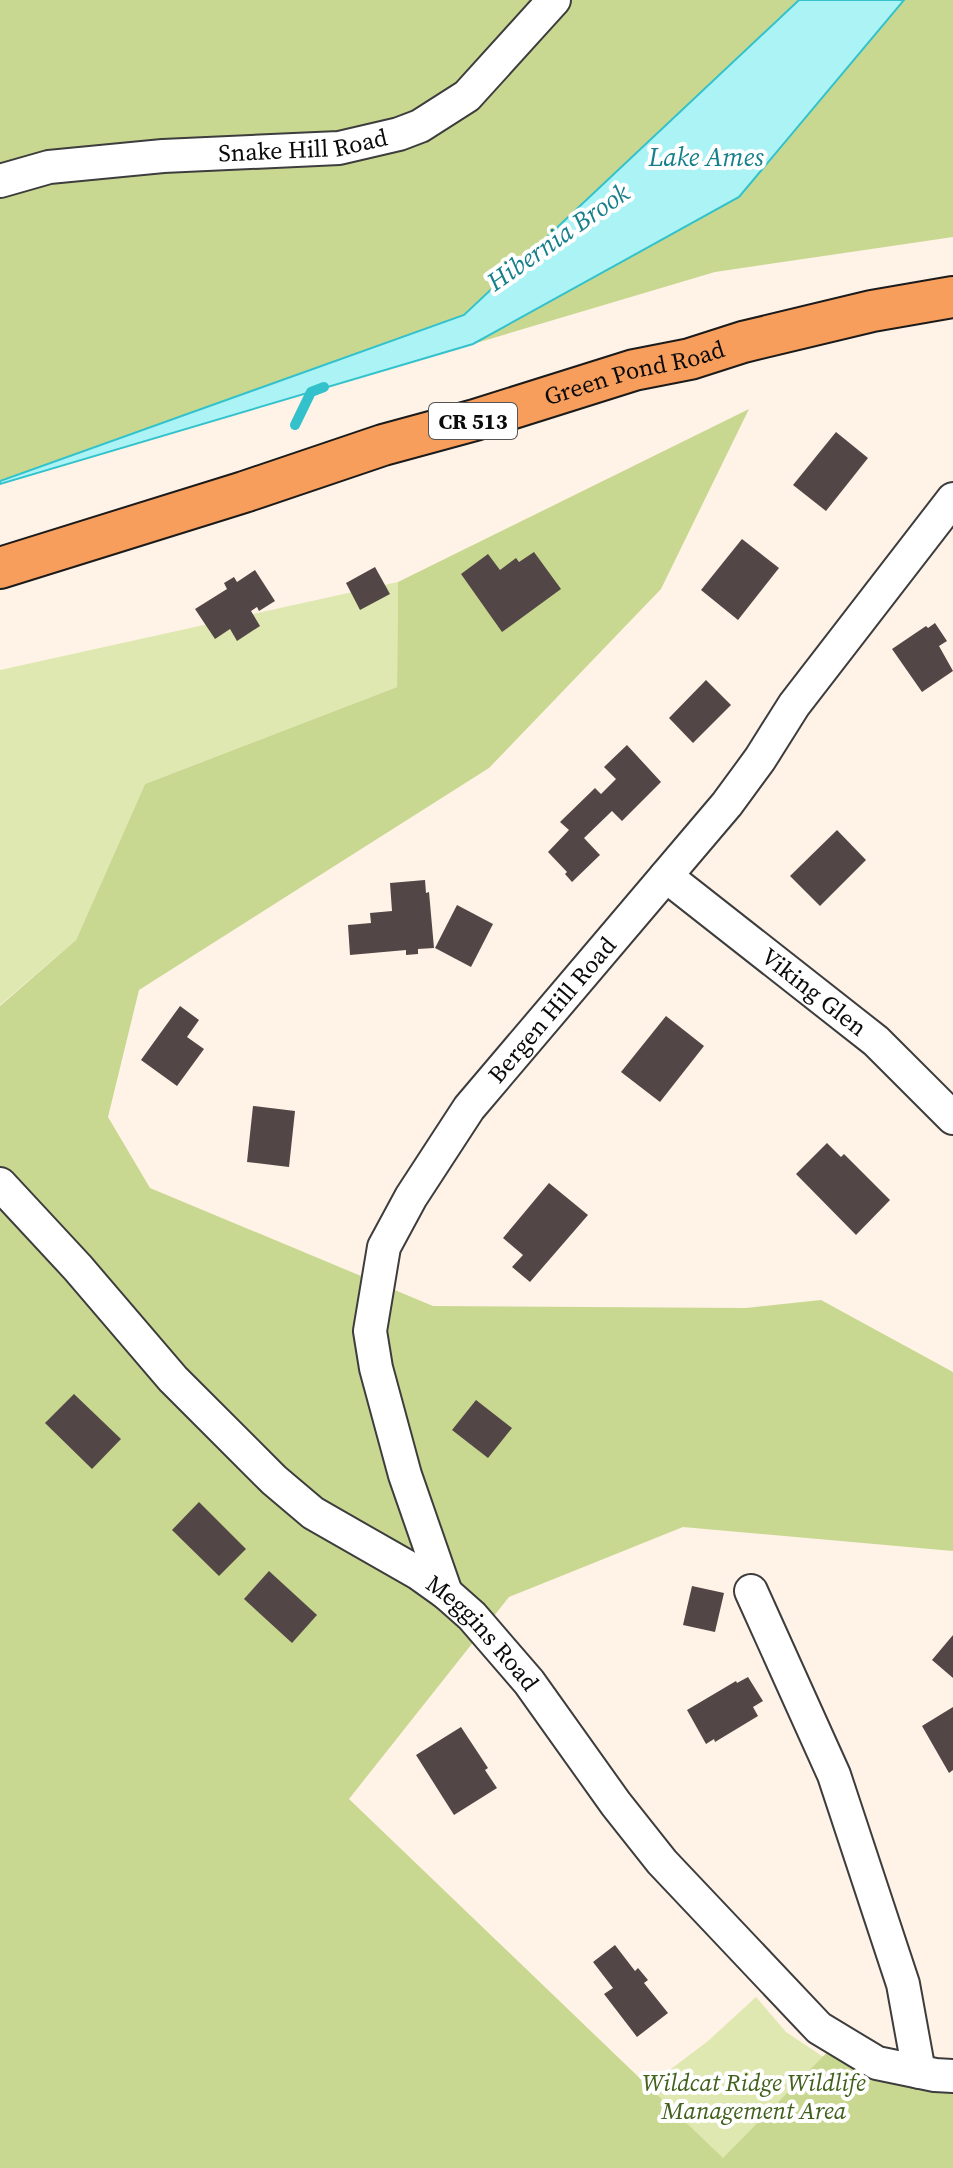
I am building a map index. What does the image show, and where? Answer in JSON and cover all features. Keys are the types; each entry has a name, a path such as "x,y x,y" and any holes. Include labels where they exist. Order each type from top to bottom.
{"main road":[{"name":"Green Pond Road","path":"0,568 383,445 634,370 690,359 743,342 872,311 953,297"}],"street":[{"name":"Snake Hill Road","path":"0,181 49,167 163,156 325,150 399,134 420,126 467,96 554,0"},
{"name":"Bergen Hill Road","path":"446,1593 405,1475 376,1368 370,1331 384,1247 411,1197 469,1108 727,804 794,705 953,499"},
{"name":"Viking Glen","path":"666,876 876,1041 953,1118"},
{"name":"Meggins Road","path":"0,1184 78,1268 173,1379 274,1480 313,1513 418,1573 472,1616 529,1682 616,1804 662,1862 819,2028 877,2063 953,2076"},
{"path":"751,1591 834,1775 903,1984 919,2072"}],"green space":[{"path":"0,0 799,0 464,315 0,481"},
{"path":"904,0 953,0 953,237 715,272 473,344 739,197"},
{"path":"749,409 661,589 489,768 139,990 108,1117 150,1188 433,1306 746,1308 821,1300 953,1372 953,1551 683,1527 509,1597 349,1799 723,2158 849,2030 953,2087 953,2168 0,2168 0,1006 76,940 145,784 397,687 398,582"},
{"path":"398,582 397,687 145,784 76,940 0,1005 0,670"},
{"name":"Wildcat Ridge Wildlife Management Area","path":"756,1997 786,2032 843,2070 951,2168 540,2168 708,2041"}],"water":[{"name":"Lake Ames","path":"799,0 904,0 739,197 473,344 0,484 0,481 464,315"}],"building":[{"path":"836,432 868,458 826,511 793,485"},
{"path":"742,539 779,568 738,620 701,590"},
{"path":"534,552 561,589 502,632 461,574 488,554 500,570 516,558 519,562"},
{"path":"375,567 390,594 360,610 346,583"},
{"path":"255,570 275,601 259,611 257,607 251,611 260,626 237,641 230,629 215,639 195,609 227,589 224,583 234,577 237,582"},
{"path":"935,623 947,641 939,646 953,671 922,692 892,649"},
{"path":"706,680 731,705 693,743 669,718"},
{"path":"627,745 661,782 622,821 612,811 584,838 600,855 572,882 548,852 569,830 560,822 595,788 601,794 616,779 604,767"},
{"path":"837,830 866,860 820,906 790,876"},
{"path":"425,880 434,948 418,949 418,954 406,955 406,950 350,955 348,925 371,923 370,913 392,911 390,883"},
{"path":"457,905 493,924 471,967 435,948"},
{"path":"180,1006 199,1020 187,1037 204,1049 177,1086 141,1060"},
{"path":"666,1016 704,1046 660,1102 621,1072"},
{"path":"253,1106 295,1111 289,1167 247,1162"},
{"path":"827,1143 841,1157 844,1154 890,1200 856,1235 796,1174"},
{"path":"549,1183 588,1215 530,1282 512,1267 523,1255 503,1238"},
{"path":"74,1394 121,1439 92,1469 45,1423"},
{"path":"476,1400 512,1428 488,1458 452,1430"},
{"path":"199,1502 246,1549 219,1576 172,1530"},
{"path":"269,1571 317,1615 292,1643 244,1599"},
{"path":"692,1586 724,1593 715,1632 683,1625"},
{"path":"953,1635 953,1678 932,1660"},
{"path":"748,1677 763,1701 753,1707 758,1716 715,1742 714,1739 706,1744 687,1710"},
{"path":"953,1707 953,1770 949,1773 922,1726"},
{"path":"461,1727 488,1768 485,1770 497,1788 454,1815 416,1755"},
{"path":"615,1945 635,1971 638,1968 648,1980 644,1983 668,2013 637,2037 604,1994 613,1988 593,1962"}],"waterway":[{"name":"Hibernia Brook","path":"295,425 311,392 324,387"}]}
